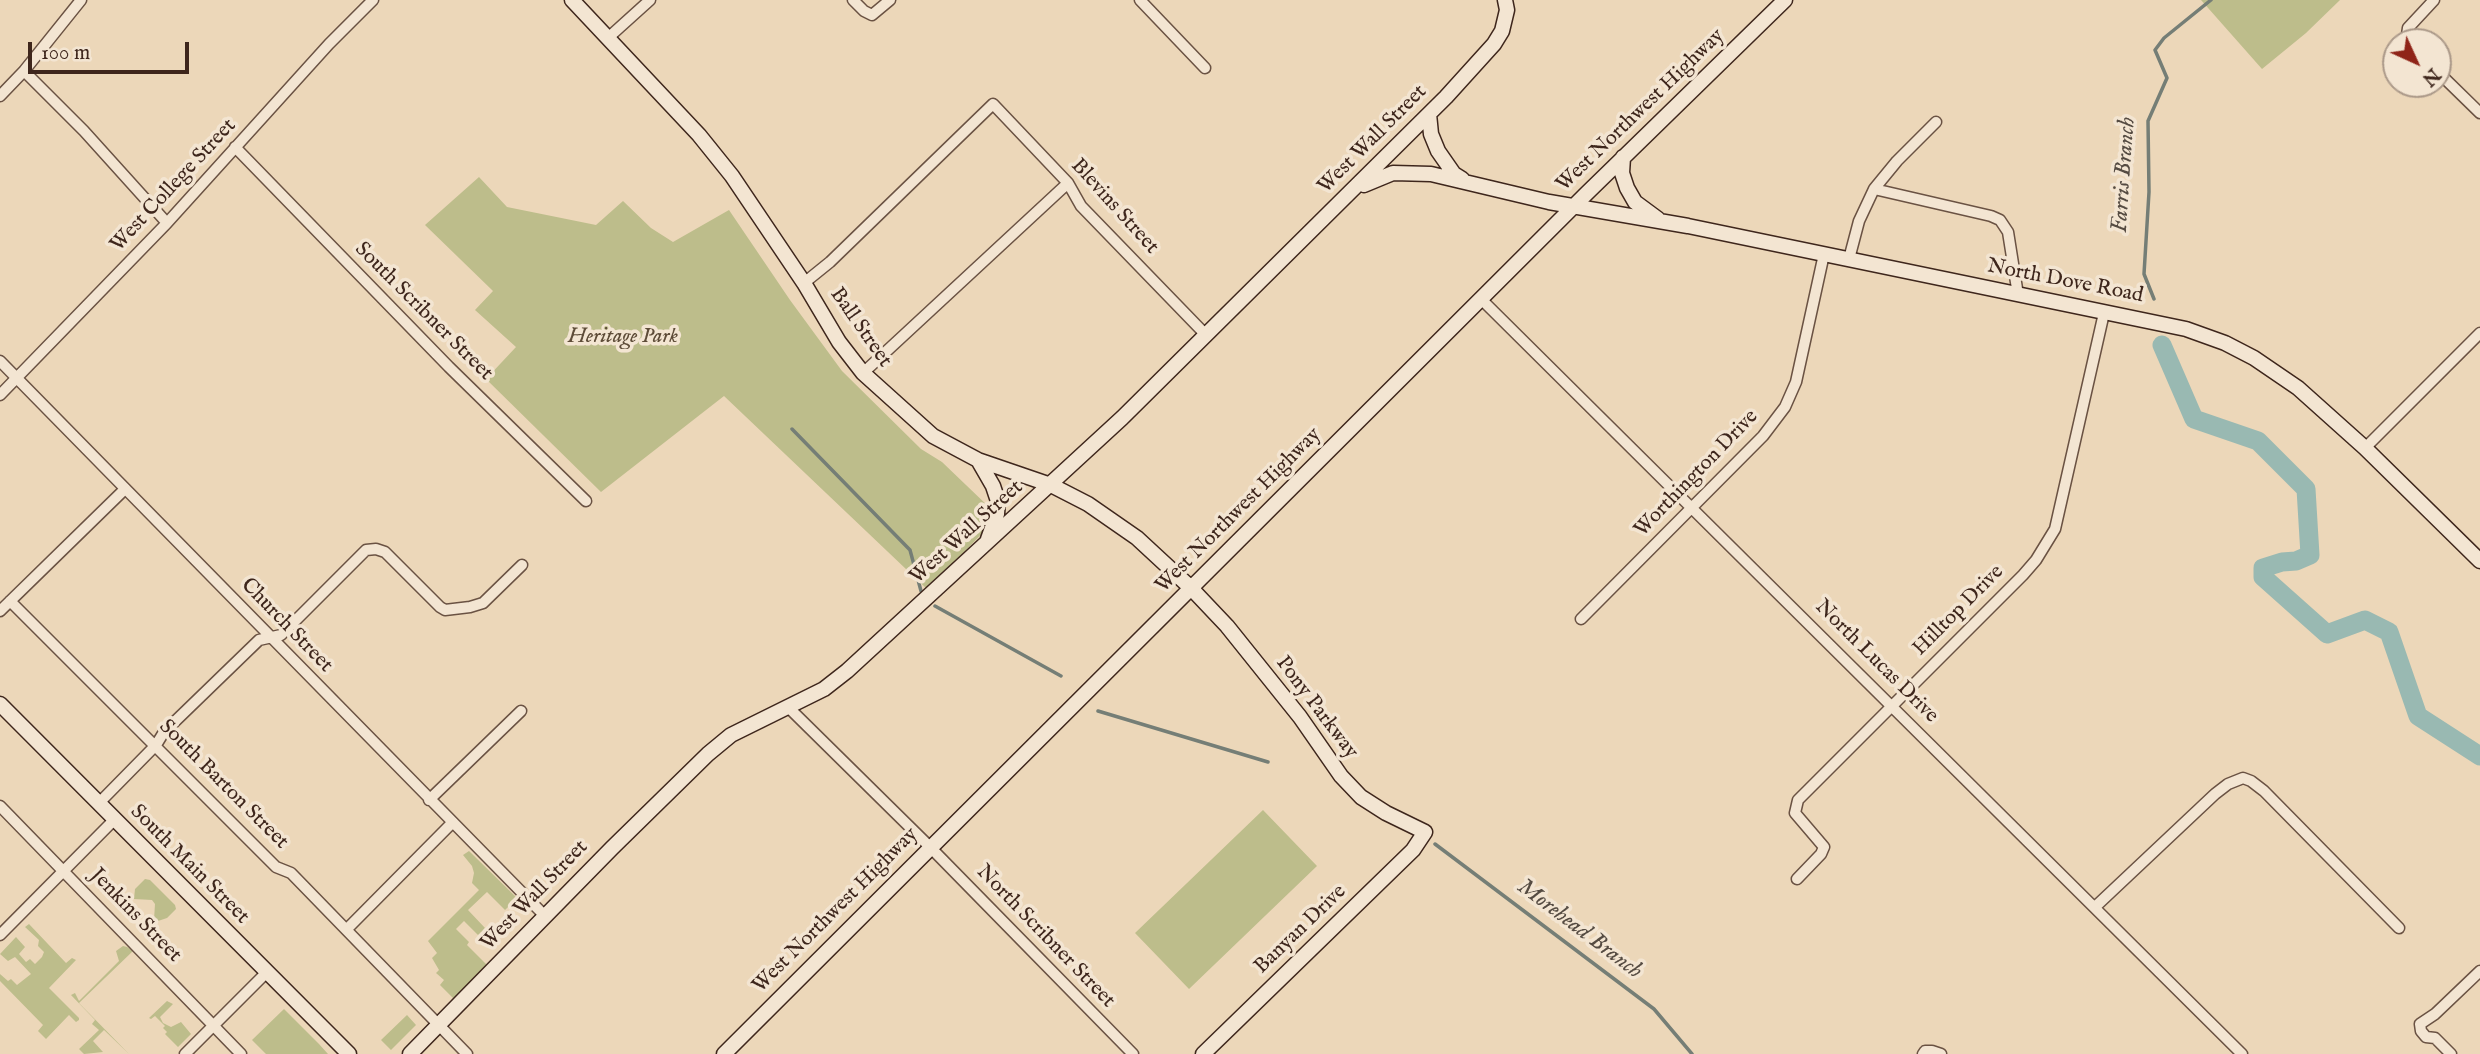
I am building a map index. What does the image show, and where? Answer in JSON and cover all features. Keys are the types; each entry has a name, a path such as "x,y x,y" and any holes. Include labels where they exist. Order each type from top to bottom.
{"street":[{"path":"0,96 24,71 81,0"},
{"name":"West College Street","path":"0,395 167,223 329,44 373,0"},
{"name":"Ball Street","path":"572,0 699,135 732,176 804,283 839,342 863,373 933,436 978,460 1051,485 1088,505 1153,552 1191,588"},
{"path":"608,37 650,0"},
{"path":"853,0 872,15 890,0"},
{"path":"1140,0 1205,68"},
{"name":"West Wall Street","path":"410,1054 708,754 731,735 824,689 847,671 1051,485 1429,114 1494,44 1502,31 1507,10 1505,0"},
{"name":"West Northwest Highway","path":"724,1054 1481,299 1568,205 1623,157 1785,0"},
{"path":"2408,28 2434,0"},
{"path":"24,71 84,131 167,223"},
{"path":"2452,86 2480,113"},
{"name":"Blevins Street","path":"804,283 830,262 993,104 1068,183 1082,206 1206,335"},
{"path":"1429,114 1431,134 1438,151 1454,174 1466,181"},
{"path":"1849,259 1859,220 1874,189 1936,122"},
{"name":"South Scribner Street","path":"235,148 449,367 586,501"},
{"path":"1623,157 1622,173 1634,202 1662,222"},
{"name":"North Dove Road","path":"1351,192 1393,173 1432,174 1568,205 1849,259 2186,329 2225,343 2254,358 2298,388 2365,448 2480,561"},
{"path":"863,373 1068,183"},
{"path":"1874,189 2000,220 2008,232 2018,295"},
{"name":"Worthington Drive","path":"1581,619 1693,509 1763,436 1785,407 1796,382 1824,254"},
{"name":"North Lucas Drive","path":"1481,299 2242,1054"},
{"name":"Hilltop Drive","path":"1797,879 1822,854 1824,847 1795,813 1798,800 2023,575 2036,560 2055,529 2104,313"},
{"path":"2365,448 2480,333"},
{"name":"Church Street","path":"0,361 545,916"},
{"path":"978,460 998,501 997,514 987,542"},
{"path":"0,611 125,489"},
{"path":"98,804 156,745 164,732 259,640 281,635 366,550 385,552 445,610 483,603 522,565"},
{"name":"Pony Parkway","path":"1191,588 1241,643 1341,776 1361,797 1425,832"},
{"name":"South Barton Street","path":"10,601 276,867 291,873 467,1054"},
{"name":"South Main Street","path":"0,704 349,1054"},
{"path":"788,707 930,847"},
{"path":"429,800 521,711"},
{"path":"2095,907 2215,794 2243,778 2264,791 2399,928"},
{"name":"Jenkins Street","path":"0,806 241,1054"},
{"path":"0,935 114,820"},
{"path":"346,929 452,823"},
{"name":"Banyan Drive","path":"1203,1054 1413,850 1425,832"},
{"name":"North Scribner Street","path":"930,847 1133,1054"},
{"path":"2451,1054 2435,1038 2426,1037 2420,1024 2426,1017 2435,1014 2480,971"},
{"path":"185,1054 267,972"},
{"path":"1923,1054 1925,1051 1941,1054"}],"green space":[{"path":"2201,0 2340,0 2306,33 2262,69"},
{"name":"Heritage Park","path":"479,177 507,207 596,225 623,201 651,228 673,242 729,210 842,371 921,449 942,462 990,508 991,524 928,590 724,396 601,492 486,379 516,347 475,310 493,291 425,225"},
{"path":"1263,810 1317,866 1189,989 1135,933"},
{"path":"469,851 517,898 505,910 487,892 468,910 485,928 478,935 464,921 456,929 469,942 467,945 488,966 454,999 440,985 444,980 436,973 439,970 432,958 437,953 428,941 479,890 472,883 472,866 463,855"},
{"path":"145,879 150,880 175,905 176,909 167,918 154,920 155,904 152,900 134,899 135,889"},
{"path":"29,924 66,963 72,958 76,960 49,988 79,1020 76,1022 69,1015 46,1039 38,1031 43,1025 0,981 0,974 17,985 31,974 15,957 8,961 0,954 16,937 25,947 19,954 26,962 30,959 35,964 42,957 44,952 38,946 39,940 25,927"},
{"path":"123,946 133,951 79,1003 129,1054 104,1030 93,1041 103,1052 84,1054 79,1049 99,1030 92,1024 95,1020 71,995 75,993 79,1001 119,961 116,951"},
{"path":"167,1001 173,1004 160,1017 163,1023 171,1027 181,1022 191,1034 178,1047 165,1034 165,1026 155,1016 149,1018"},
{"path":"284,1009 328,1054 266,1054 252,1040"},
{"path":"407,1015 416,1025 391,1050 381,1040"}],"waterway":[{"name":"Farris Branch","path":"2154,299 2144,274 2149,192 2148,121 2167,78 2155,50 2164,38 2211,0"},
{"name":"Farris Branch","path":"2162,345 2194,419 2258,441 2306,489 2310,555 2263,568 2263,577 2327,634 2365,620 2389,632 2418,716 2480,756"},
{"name":"Morehead Branch","path":"792,429 910,550 921,591"},
{"name":"Morehead Branch","path":"935,606 1061,676"},
{"name":"Morehead Branch","path":"1098,711 1268,762"},
{"name":"Morehead Branch","path":"1435,844 1654,1009 1692,1054"}]}
